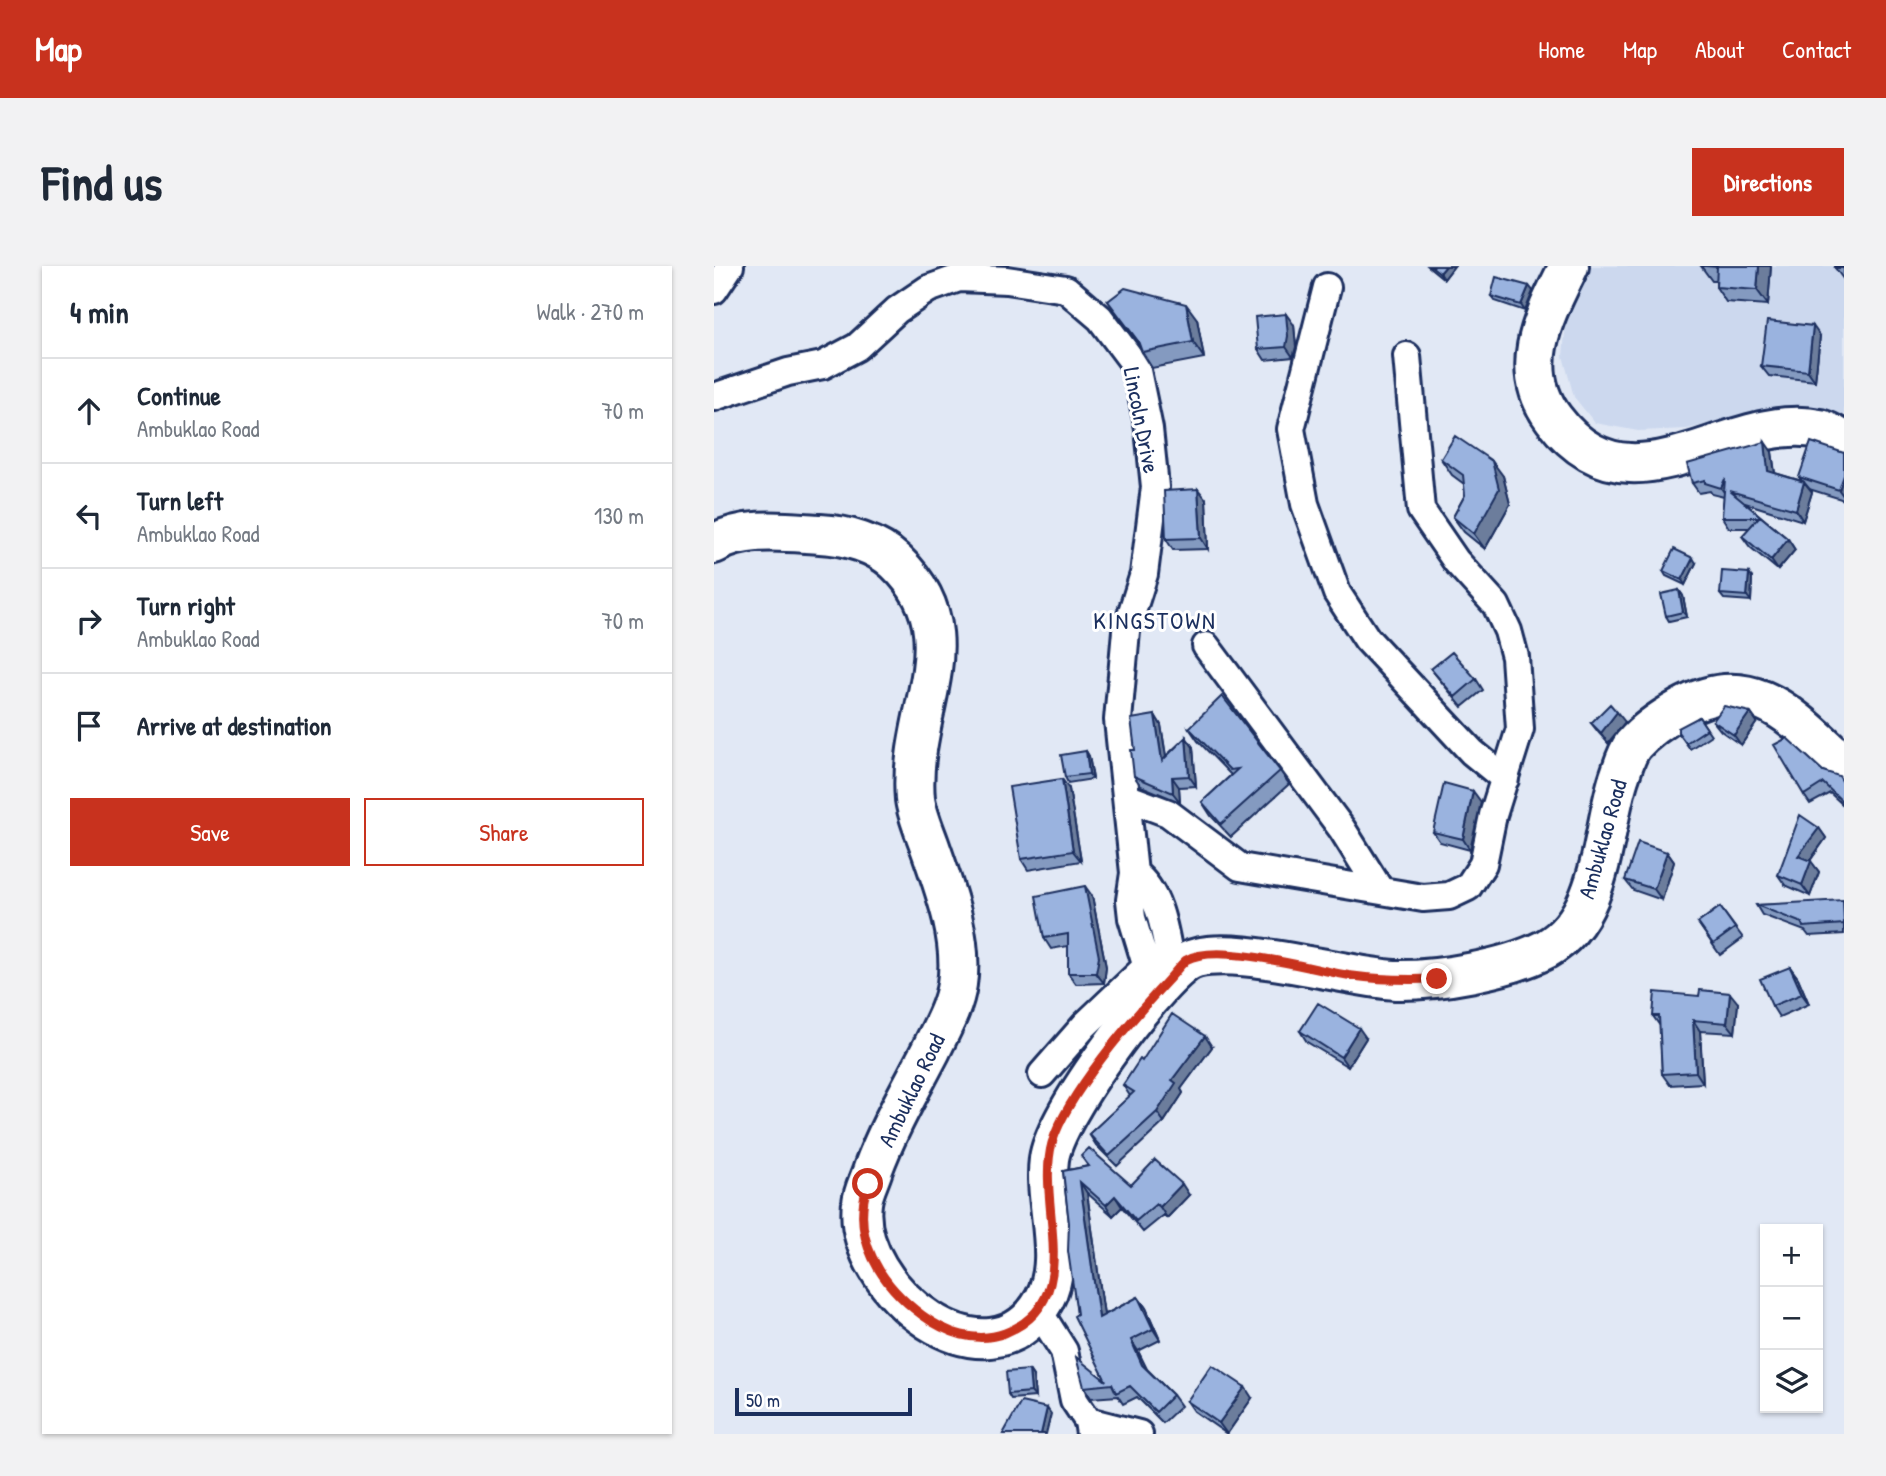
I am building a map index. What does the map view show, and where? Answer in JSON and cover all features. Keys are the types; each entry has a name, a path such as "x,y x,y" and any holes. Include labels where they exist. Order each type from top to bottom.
{"main road":[{"path":"1569,266 1541,323 1535,348 1535,369 1539,393 1570,440 1615,462 1640,464 1666,460 1783,427 1822,429 1844,441"},
{"name":"Ambuklao Road","path":"714,544 724,538 770,531 834,534 884,551 918,582 929,605 936,639 914,758 915,806 946,896 959,956 957,988 946,1019 877,1157 862,1202 863,1230 872,1261 902,1300 950,1331 976,1339 998,1336 1020,1327 1038,1310 1049,1290 1053,1261 1048,1164 1053,1141 1066,1113 1158,979 1186,960 1214,954 1284,962 1351,976 1437,979 1525,958 1552,946 1569,929 1586,903 1598,869 1612,800 1629,749 1665,717 1707,694 1741,692 1777,708 1844,764"}],"street":[{"path":"714,290 730,266"},
{"name":"Lincoln Drive","path":"714,397 788,372 823,365 857,346 897,310 929,289 958,278 1007,280 1068,277 1100,318 1136,366 1149,429 1155,487 1144,574 1126,631 1118,720 1134,873 1143,880 1156,900 1158,979"},
{"path":"1327,287 1291,429 1305,505 1337,593 1367,639 1472,752 1504,779"},
{"path":"1128,798 1168,813 1240,867 1423,898 1449,896 1468,887 1483,864 1504,779 1520,729 1515,657 1496,605 1457,561 1421,510 1407,356"},
{"path":"1206,646 1342,829 1380,890"},
{"path":"1042,1074 1085,1025 1158,979"},
{"path":"1038,1310 1064,1351 1074,1400 1089,1428 1139,1434"}],"shaded area":[{"path":"1586,266 1844,266 1844,423 1825,413 1770,410 1687,429 1638,431 1595,423 1574,397 1563,356 1567,309"}],"building":[{"path":"1431,266 1446,266 1440,273"},
{"path":"1705,266 1759,266 1757,290 1716,287 1717,267"},
{"path":"1496,277 1529,286 1521,305 1491,296"},
{"path":"1125,288 1186,304 1193,342 1142,352 1138,341 1108,301"},
{"path":"1286,314 1286,347 1258,349 1255,317"},
{"path":"1767,321 1813,326 1808,371 1761,366"},
{"path":"1455,436 1492,461 1499,489 1474,534 1453,517 1465,495 1463,475 1441,459"},
{"path":"1765,442 1768,471 1804,482 1796,510 1730,491 1788,539 1771,560 1742,536 1759,517 1722,517 1725,479 1721,488 1705,483 1705,480 1692,483 1687,464"},
{"path":"1811,442 1844,453 1844,475 1839,490 1799,477"},
{"path":"1198,489 1201,538 1166,539 1164,491"},
{"path":"1674,549 1693,558 1682,580 1663,571"},
{"path":"1722,571 1749,573 1747,596 1720,594"},
{"path":"1679,590 1683,612 1666,616 1661,594"},
{"path":"1452,652 1476,679 1455,697 1431,669"},
{"path":"1222,696 1280,771 1221,824 1202,802 1238,769 1230,770 1189,728"},
{"path":"1610,704 1617,712 1601,733 1591,723"},
{"path":"1724,706 1750,712 1734,735 1713,721"},
{"path":"1155,715 1162,761 1186,737 1189,776 1172,777 1173,793 1134,776 1131,750 1135,750 1131,719"},
{"path":"1699,717 1707,729 1686,743 1678,728"},
{"path":"1787,738 1823,771 1839,776 1844,784 1844,803 1823,783 1804,795 1774,745"},
{"path":"1086,751 1089,774 1065,777 1061,755"},
{"path":"1062,779 1073,851 1021,859 1009,787"},
{"path":"1444,783 1473,791 1463,839 1433,832"},
{"path":"1800,815 1819,828 1798,856 1811,861 1802,885 1778,875"},
{"path":"1638,842 1667,852 1654,889 1625,880"},
{"path":"1085,886 1099,957 1096,973 1068,973 1068,934 1044,938 1036,896"},
{"path":"1843,900 1844,924 1803,927 1802,923 1756,905"},
{"path":"1720,907 1735,928 1713,944 1698,923"},
{"path":"1790,967 1802,994 1772,1006 1760,979"},
{"path":"1700,990 1730,993 1727,1023 1693,1020 1696,1072 1662,1074 1659,1016 1653,1016 1655,992 1699,996"},
{"path":"1318,1003 1359,1028 1341,1057 1300,1031"},
{"path":"1172,1014 1205,1036 1172,1080 1176,1083 1157,1112 1109,1156 1089,1134 1134,1092 1123,1085"},
{"path":"1089,1148 1131,1185 1155,1160 1182,1184 1160,1207 1156,1204 1136,1221 1115,1196 1106,1205 1080,1182 1099,1318 1138,1297 1153,1329 1131,1340 1142,1365 1173,1395 1156,1412 1130,1386 1116,1393 1112,1384 1084,1387 1076,1357 1106,1381 1074,1316 1077,1314 1068,1251 1069,1223 1063,1171 1089,1166 1081,1156"},
{"path":"1212,1365 1245,1387 1219,1423 1187,1401"},
{"path":"1029,1370 1031,1392 1008,1394 1006,1372"},
{"path":"1021,1402 1047,1408 1041,1434 1003,1434"}],"district":[{"name":"KINGSTOWN","path":"1155,620"}],"route":[{"path":"868,1184 862,1202 863,1230 872,1261 885,1281 902,1300 927,1319 950,1331 976,1339 998,1336 1020,1327 1038,1310 1049,1290 1053,1261 1053,1219 1048,1164 1053,1141 1066,1113 1100,1063 1186,960 1214,954 1284,962 1351,976 1392,980 1437,979"}]}
